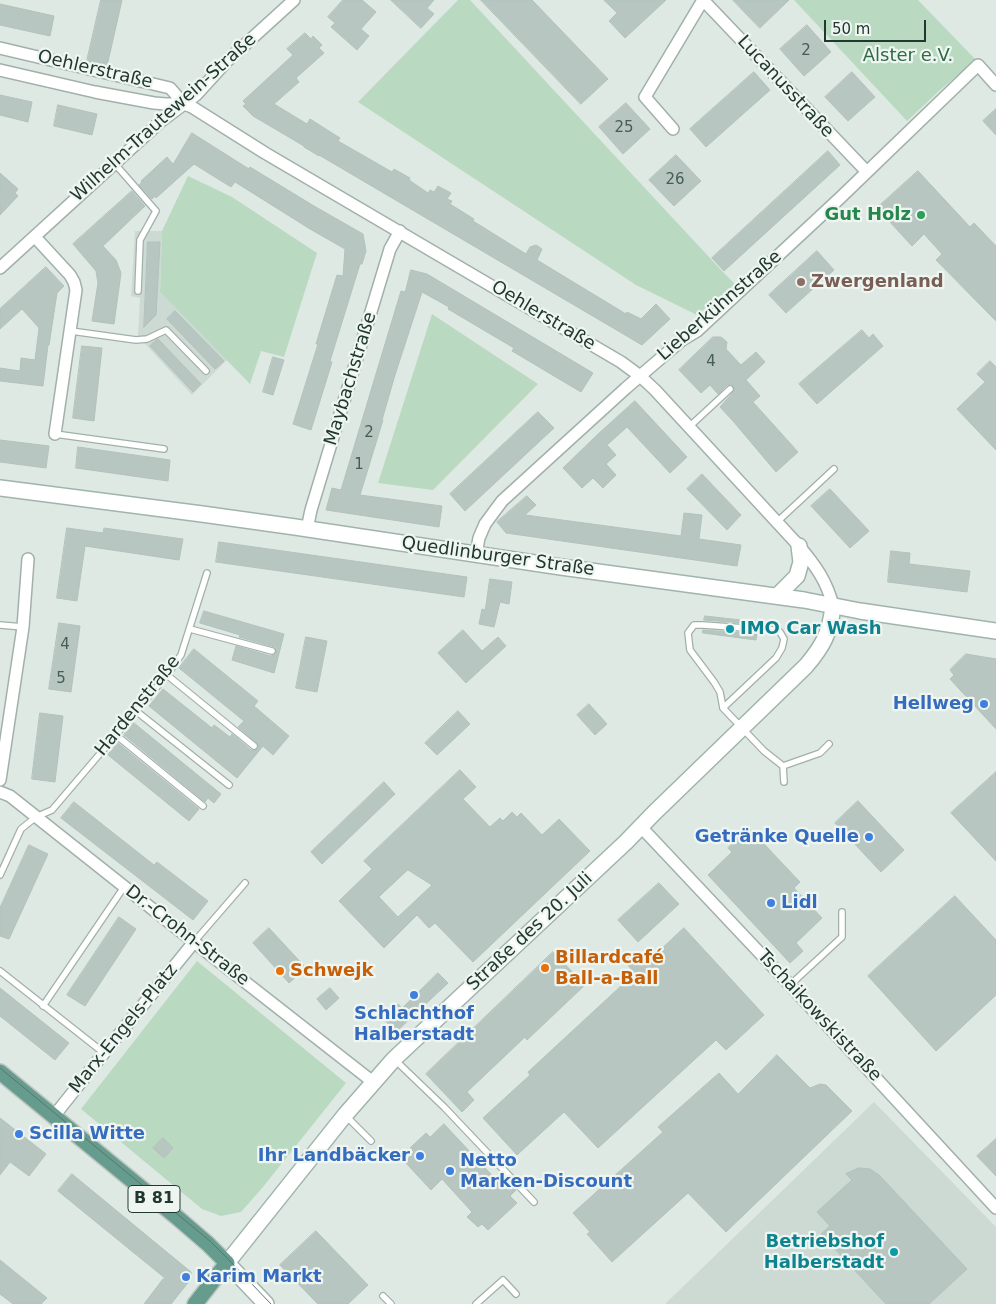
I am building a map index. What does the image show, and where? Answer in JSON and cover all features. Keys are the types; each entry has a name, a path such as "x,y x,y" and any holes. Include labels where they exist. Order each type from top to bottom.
{"main road":[{"name":"Quedlinburger Straße","path":"0,488 307,528 476,554 804,600 996,631"},
{"path":"777,596 797,576 801,562 799,546"},
{"name":"Straße des 20. Juli","path":"227,1263 345,1115 394,1060 599,868 791,682 816,654 824,641 830,628 833,606"},
{"name":"B 81","path":"0,1072 204,1241 227,1263"},
{"path":"195,1304 227,1263 266,1304"}],"street":[{"name":"Wilhelm-Trautewein-Straße","path":"0,268 160,122 196,94 227,61 294,0"},
{"name":"Lucanusstraße","path":"673,130 645,97 703,0 867,172"},
{"name":"Oehlerstraße","path":"0,48 170,88 184,104"},
{"name":"Lieberkühnstraße","path":"476,554 479,538 485,524 492,512 502,501 604,407 682,340 697,331 978,65 996,85"},
{"name":"Oehlerstraße","path":"0,70 95,92 154,103 184,104 201,111 266,153 621,362 655,390 810,558 826,582 833,606"},
{"name":"Maybachstraße","path":"307,528 310,510 390,249 400,231"},
{"path":"35,237 74,282 76,290 55,434"},
{"path":"0,780 4,730 23,627 28,559"},
{"name":"Dr.-Crohn-Straße","path":"0,792 10,796 373,1082"},
{"name":"Tschaikowskistraße","path":"641,827 996,1208"},
{"name":"Marx-Engels-Platz","path":"54,1116 194,942"}],"lane":[{"path":"115,164 156,210 140,240 138,291"},
{"path":"71,332 136,340 147,339 166,330 206,371"},
{"path":"689,427 730,389"},
{"path":"55,434 164,449"},
{"path":"777,522 834,469"},
{"name":"Hardenstraße","path":"0,874 21,829 36,817 52,810 167,675 181,655 207,573"},
{"path":"0,625 23,627"},
{"path":"723,708 776,658 782,648 784,638 780,632 694,625 688,633 690,650 720,692 723,708 764,751 783,766 784,782"},
{"path":"190,629 272,650"},
{"path":"167,675 254,746"},
{"path":"136,711 228,785"},
{"path":"116,735 203,806"},
{"path":"783,766 820,753 829,744"},
{"path":"194,942 245,883"},
{"path":"43,1006 124,887"},
{"path":"790,985 842,937 842,912"},
{"path":"0,971 104,1053"},
{"path":"394,1060 444,1107 534,1202"},
{"path":"345,1115 371,1141"},
{"path":"476,1304 503,1280 516,1294"},
{"path":"383,1296 391,1304"}],"shaded area":[{"path":"135,231 162,231 160,292 227,360 192,395 138,336 140,298 131,296"},
{"path":"874,1102 996,1227 996,1304 665,1304"}],"green space":[{"path":"458,0 470,0 735,284 697,315 636,285 358,102"},
{"name":"Alster e.V.","path":"794,0 918,0 976,60 907,121"},
{"path":"188,176 232,197 317,253 284,357 261,351 250,384 160,292 162,231"},
{"path":"432,314 538,384 433,490 378,483"},
{"path":"197,961 346,1083 241,1212 221,1216 202,1209 81,1109"}],"building":[{"path":"101,0 122,0 107,66 87,61"},
{"path":"343,0 362,0 376,12 361,29 369,36 357,50 331,27 335,23 328,17"},
{"path":"391,0 434,0 427,8 434,14 421,28"},
{"path":"481,0 532,0 608,79 581,104"},
{"path":"604,0 666,0 625,38 609,21 617,13"},
{"path":"733,0 789,0 760,28"},
{"path":"0,4 54,16 50,36 0,25"},
{"path":"807,25 831,52 804,76 780,49"},
{"path":"305,33 311,39 313,36 322,45 319,48 324,53 296,78 299,82 274,104 307,124 310,119 340,138 338,141 392,172 394,169 410,178 409,180 428,193 430,190 434,192 438,186 451,193 447,199 452,201 450,204 474,219 473,221 526,254 530,247 536,245 542,249 537,260 626,314 627,312 641,319 656,304 670,319 642,345 253,116 243,106 246,104 243,101 293,55 287,49"},
{"path":"754,72 770,90 706,147 690,129"},
{"path":"852,72 875,97 848,121 825,97"},
{"path":"0,95 32,102 28,122 0,115"},
{"path":"626,103 650,129 623,154 599,127"},
{"path":"58,105 97,114 92,135 54,126"},
{"path":"996,109 996,135 983,121"},
{"path":"192,133 249,169 250,167 363,234 366,251 362,264 360,264 330,361 332,362 311,430 293,424 337,275 343,276 345,249 235,182 231,187 194,164 156,198 155,196 152,199 139,185 141,181 167,157 173,164"},
{"path":"828,151 840,165 724,271 712,258"},
{"path":"676,155 701,181 674,206 649,180"},
{"path":"918,171 970,227 974,223 996,246 996,321 936,260 942,254 924,234 912,246 877,208"},
{"path":"0,173 18,189 15,193 18,196 0,215"},
{"path":"132,191 145,206 103,246 116,260 121,273 114,324 92,321 98,283 96,271 73,244"},
{"path":"148,242 160,242 156,315 144,327"},
{"name":"Zwergenland","path":"817,251 834,270 786,313 769,295"},
{"path":"46,267 64,286 57,293 43,386 0,381 0,368 20,371 21,358 35,360 39,328 22,309 0,329 0,309"},
{"path":"411,270 427,274 593,373 581,392 512,351 514,348 422,292 395,375 360,495 442,506 439,527 326,510 332,488 341,490 401,291 405,292"},
{"path":"175,311 224,361 215,369 167,319"},
{"path":"862,330 869,338 873,334 883,346 817,404 799,384"},
{"path":"713,337 721,337 727,342 726,349 741,365 756,352 765,362 746,380 760,396 753,402 798,452 776,472 720,407 734,391 733,386 731,384 727,385 718,394 710,385 701,393 679,370"},
{"path":"158,339 201,384 193,392 150,346"},
{"path":"82,346 102,348 94,421 73,418"},
{"path":"273,357 284,360 273,395 263,392"},
{"path":"990,361 996,367 996,450 957,409 985,382 977,374"},
{"path":"635,401 687,457 670,473 627,427 607,445 616,455 606,464 616,475 603,488 593,478 582,488 563,468"},
{"path":"538,412 554,428 465,511 450,494"},
{"path":"0,440 49,446 46,468 0,462"},
{"path":"78,447 170,460 168,481 76,468"},
{"path":"702,474 741,515 727,530 687,489"},
{"path":"830,489 869,531 850,548 811,506"},
{"path":"527,496 536,505 525,515 681,536 684,513 702,515 699,539 741,545 737,566 506,533 497,522"},
{"path":"67,528 103,533 104,528 183,539 179,560 85,546 77,601 57,598"},
{"path":"219,542 467,577 464,597 216,562"},
{"path":"891,551 910,553 909,564 970,571 967,592 888,582"},
{"path":"490,579 512,582 509,604 500,602 494,627 479,624 482,609 485,610"},
{"path":"204,611 284,634 274,673 232,660 236,646 271,656 276,653 275,647 200,623"},
{"path":"705,616 759,622 758,624 704,620"},
{"path":"59,623 80,626 71,692 49,689"},
{"path":"463,630 482,651 498,637 506,646 466,683 438,653"},
{"path":"703,630 757,634 756,640 703,633"},
{"path":"306,637 327,641 317,692 296,688"},
{"path":"194,649 258,701 254,706 289,736 273,755 263,746 237,778 149,706 163,689 212,728 214,725 230,737 232,734 251,750 258,749 257,743 238,727 244,721 179,668"},
{"name":"Hellweg","path":"966,654 996,659 996,729 950,679 954,675 950,670"},
{"path":"589,704 607,724 595,735 577,715"},
{"path":"458,711 470,724 437,755 425,743"},
{"path":"40,713 63,716 55,782 32,779"},
{"path":"134,723 221,794 214,803 208,798 205,802 124,735"},
{"path":"118,743 199,809 189,821 108,755"},
{"path":"460,770 476,787 463,799 490,827 500,818 503,821 512,812 517,817 521,813 542,835 559,819 590,851 473,962 435,923 429,928 417,915 384,948 339,901 372,869 364,861","holes":["408,870 432,885 398,917 379,897"]},
{"path":"996,772 996,861 951,813"},
{"path":"384,782 395,794 322,864 311,852"},
{"name":"Getränke Quelle","path":"858,801 904,850 881,872 835,823"},
{"path":"74,802 154,865 157,862 208,901 193,920 61,818"},
{"name":"Lidl","path":"749,828 800,882 794,888 822,918 796,943 803,951 790,963 708,875 732,852 728,848"},
{"path":"29,845 48,854 9,939 0,936 0,908"},
{"path":"659,883 679,904 638,942 618,920"},
{"path":"955,896 996,940 996,995 936,1051 868,976"},
{"path":"119,917 136,929 85,1006 67,995"},
{"path":"269,928 306,968 289,983 253,943"},
{"path":"684,928 764,1015 726,1050 716,1040 598,1148 564,1112 517,1155 483,1118 530,1075 528,1072 635,973 624,961 633,952 645,964"},
{"path":"553,952 585,985 527,1040 525,1037 467,1092 474,1100 462,1112 426,1074"},
{"path":"438,973 448,983 396,1032 383,1018 398,1004 402,1008"},
{"path":"0,988 69,1043 55,1060 0,1016"},
{"path":"330,988 339,998 326,1010 317,999"},
{"path":"777,1055 810,1088 820,1084 826,1085 852,1111 726,1232 688,1193 612,1262 587,1234 590,1232 573,1213 663,1132 658,1127 719,1073 738,1094"},
{"path":"0,1118 46,1154 29,1176 10,1162 0,1175"},
{"name":"Netto Marken-Discount","path":"444,1124 502,1186 507,1181 516,1190 510,1196 517,1203 488,1230 482,1224 478,1227 467,1217 472,1212 442,1179 431,1190 405,1162 414,1152 410,1148 426,1133 430,1137"},
{"path":"163,1138 173,1148 164,1158 153,1148"},
{"path":"996,1139 996,1176 977,1156"},
{"name":"Betriebshof Halberstadt","path":"859,1168 870,1169 879,1175 967,1269 929,1304 886,1304 821,1234 830,1226 817,1212 852,1180 846,1174"},
{"path":"72,1174 191,1272 191,1279 171,1304 144,1304 163,1279 166,1279 58,1191"},
{"path":"316,1231 368,1285 348,1304 318,1304 280,1265"},
{"path":"0,1260 47,1298 41,1304 13,1304 0,1294"}],"tram line":[{"path":"0,1068 210,1241 271,1304"}],"place":[{"name":"Gut Holz","path":"921,215"},
{"name":"Zwergenland","path":"801,282"},
{"name":"IMO Car Wash","path":"730,629"},
{"name":"Hellweg","path":"984,704"},
{"name":"Getränke Quelle","path":"869,837"},
{"name":"Lidl","path":"771,903"},
{"name":"Billardcafé Ball-a-Ball","path":"545,968"},
{"name":"Schwejk","path":"280,971"},
{"name":"Schlachthof Halberstadt","path":"414,995"},
{"name":"Scilla Witte","path":"19,1134"},
{"name":"Ihr Landbäcker","path":"420,1156"},
{"name":"Netto Marken-Discount","path":"450,1171"},
{"name":"Betriebshof Halberstadt","path":"894,1252"},
{"name":"Karim Markt","path":"186,1277"}]}
